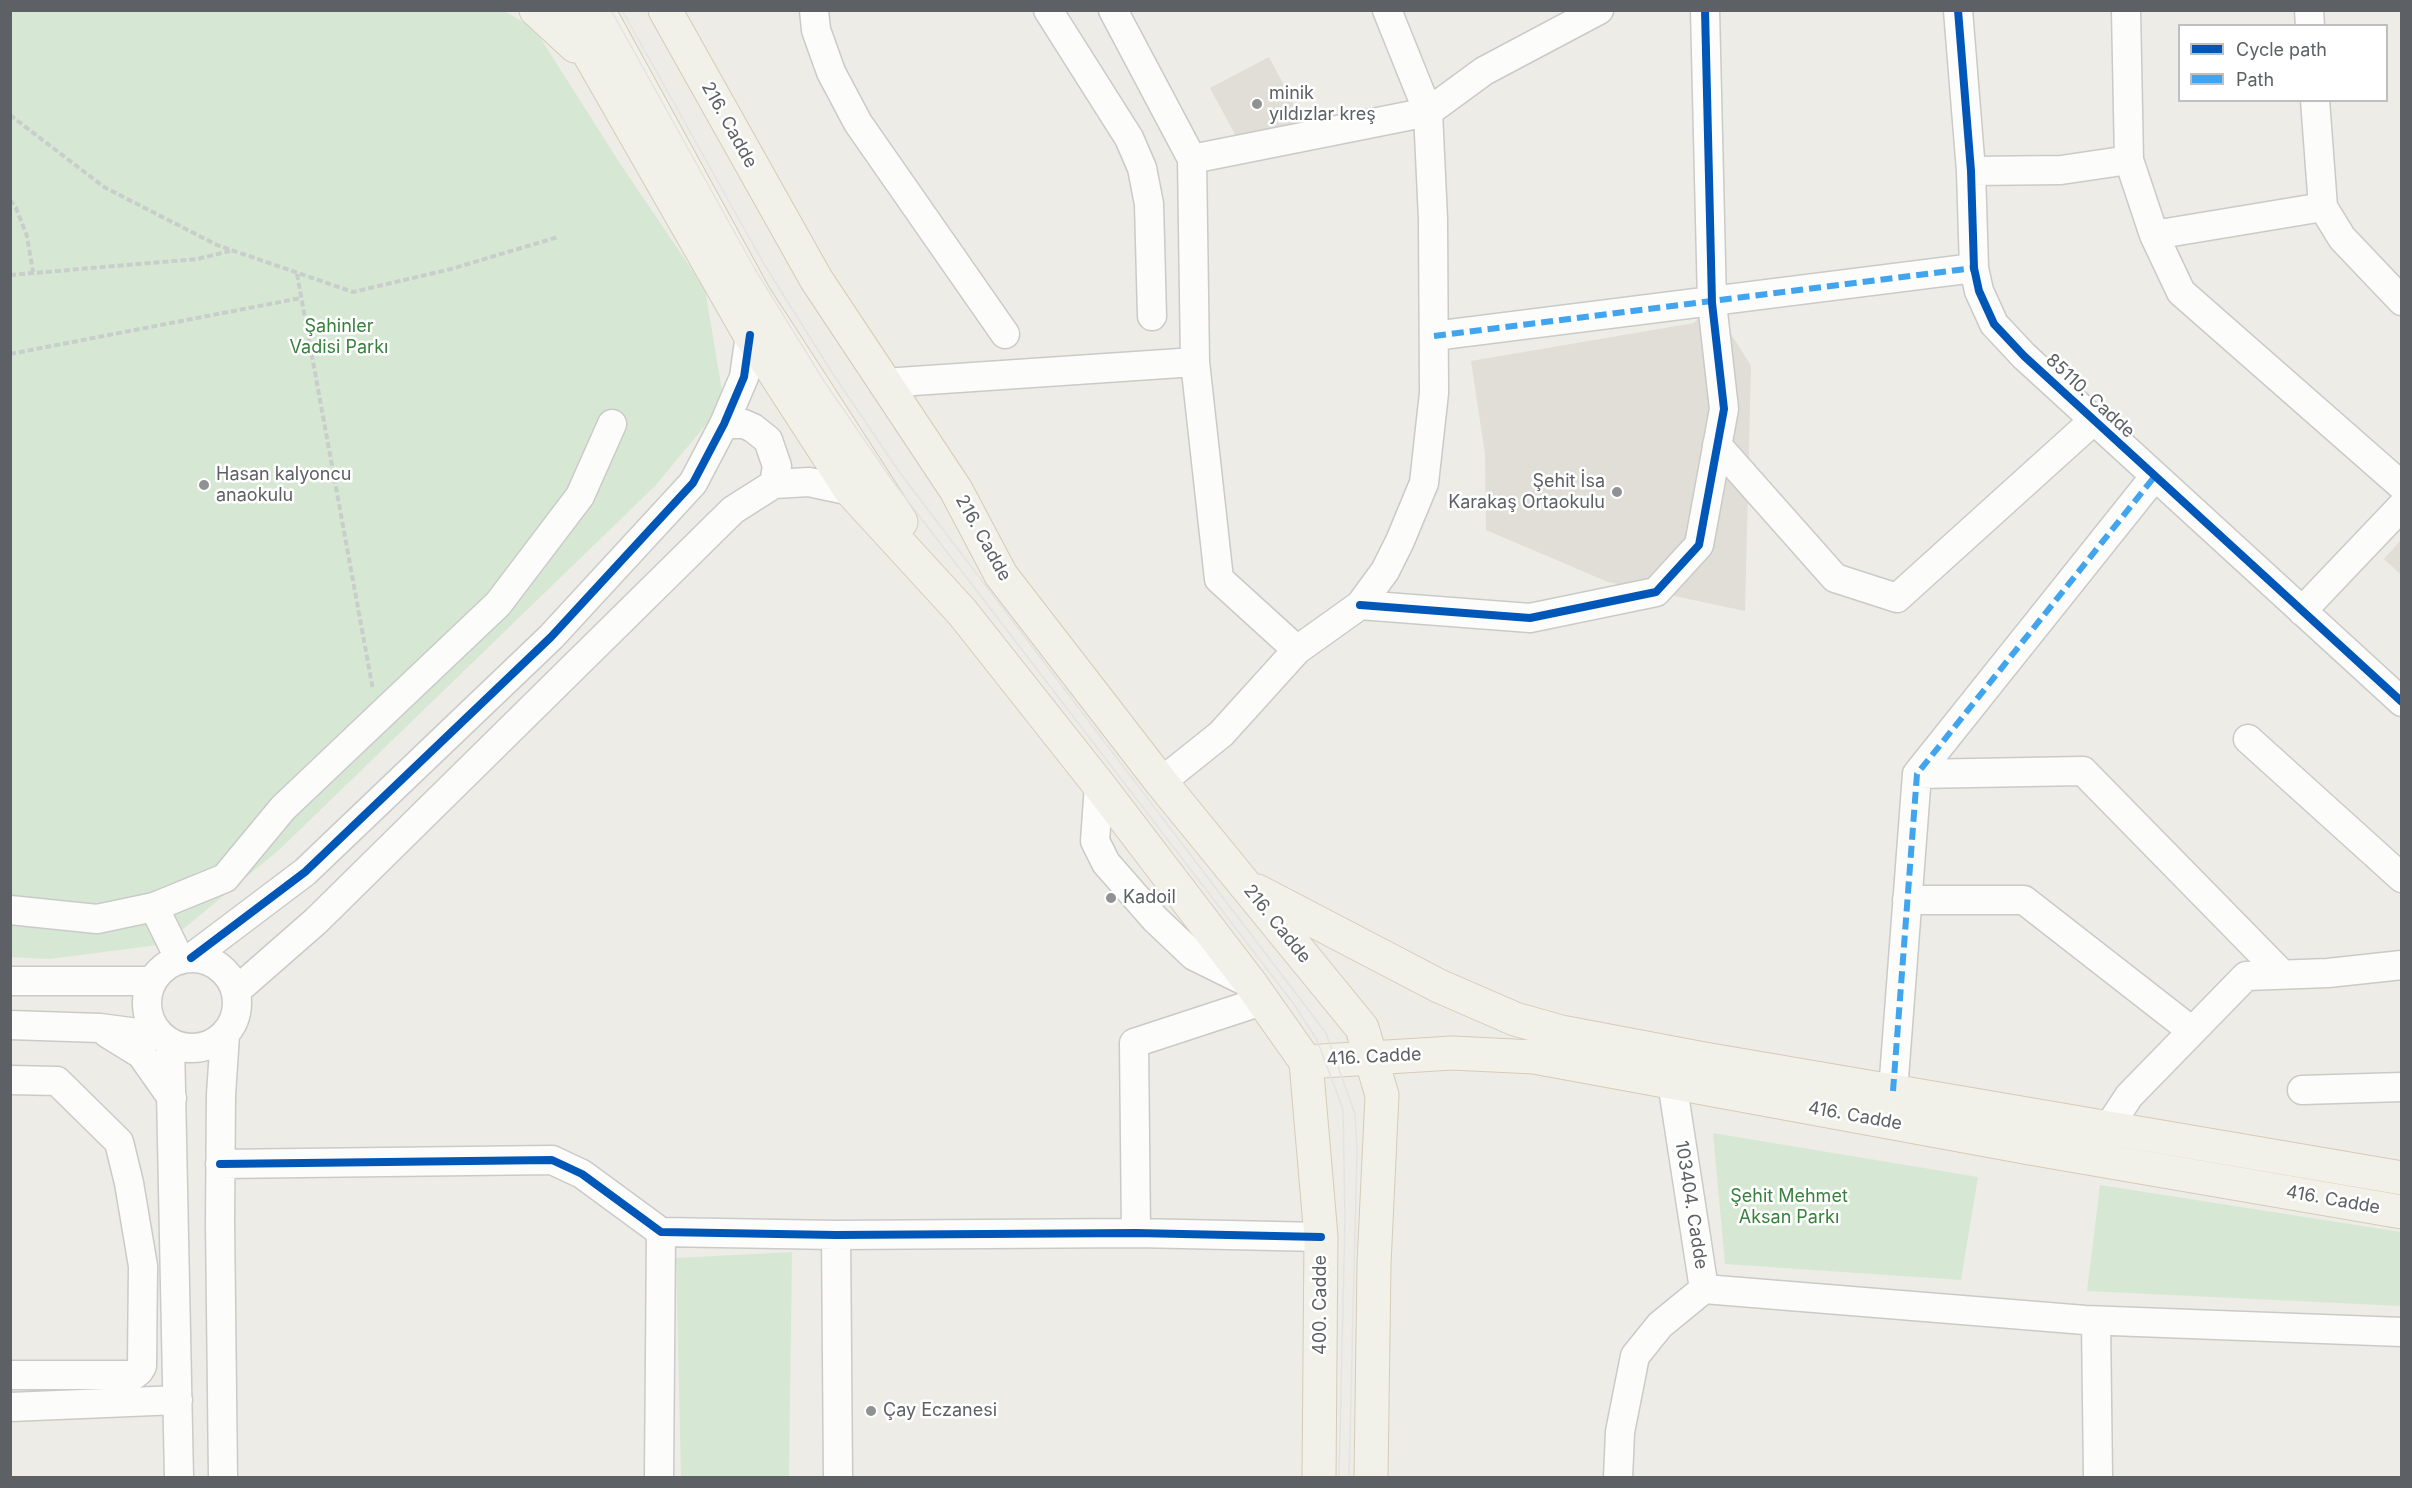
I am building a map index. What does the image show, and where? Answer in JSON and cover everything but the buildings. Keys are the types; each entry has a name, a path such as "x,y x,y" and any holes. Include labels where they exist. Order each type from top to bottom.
{"main road":[{"path":"536,10 591,61"},
{"path":"564,10 591,61 750,336 851,491 962,612 1099,784 1257,993 1306,1062"},
{"path":"598,10 754,295 822,404 962,612"},
{"path":"642,10 770,241 840,352 949,512 1001,575"},
{"name":"216. Cadde","path":"665,10 816,279 956,490 1001,575 1161,782 1362,1028 1382,1104"},
{"path":"1246,886 1399,966 1515,1019 1614,1043 2402,1178"},
{"path":"1371,1478 1374,1264 1382,1104 1414,1067 1426,1060 1452,1053"},
{"name":"416. Cadde","path":"1306,1062 1452,1053 1534,1057 2402,1212"},
{"name":"400. Cadde","path":"1306,1062 1321,1238 1319,1478"}],"street":[{"path":"814,10 816,30 831,72 858,123 1005,334"},
{"path":"1048,10 1128,138 1142,168 1149,204 1152,316"},
{"path":"1113,10 1192,159 1195,362 1219,579 1297,650"},
{"path":"1161,782 1221,734 1297,650 1360,605 1384,572 1424,483 1434,393 1433,219 1428,112 1387,10"},
{"path":"1192,159 1428,112 1484,70 1599,10"},
{"path":"1360,605 1530,618 1656,592 1699,545 1724,409 1712,303 1705,10"},
{"name":"85110. Cadde","path":"1958,10 1971,171 1974,268 1979,291 1994,324 2024,356 2402,702"},
{"path":"2126,10 2130,160 2154,235 2181,292 2402,486"},
{"path":"2315,102 2323,207 2342,238 2402,301"},
{"path":"1971,171 2061,170 2130,160"},
{"path":"2154,235 2323,207"},
{"path":"1434,336 1712,303 1974,268"},
{"path":"179,1478 172,1098 165,1039 148,1016 147,1004 152,981 159,972 185,959 305,872 551,637 693,483 724,424 744,377 750,336"},
{"path":"884,383 1195,362"},
{"path":"1717,446 1835,578 1897,598 2094,420"},
{"path":"10,910 97,919 154,907 225,878 283,808 498,604 580,496 612,424"},
{"path":"724,424 744,424 768,440 777,466 774,484"},
{"path":"1893,1091 1917,774 2155,476"},
{"path":"236,991 316,921 733,510 774,484 809,482 851,491"},
{"path":"2302,611 2402,506"},
{"path":"2248,740 2402,878"},
{"path":"1917,774 2083,771 2282,974"},
{"path":"1908,900 2024,900 2192,1031"},
{"path":"154,907 185,959"},
{"path":"185,959 203,959 224,971 236,991 236,1014 225,1035 220,1164 223,1478"},
{"path":"2108,1128 2129,1096 2246,976 2328,973 2402,965"},
{"path":"10,981 152,981"},
{"path":"1136,1233 1134,1043 1257,993"},
{"path":"10,1025 100,1028 165,1039 193,1049 205,1047 225,1035"},
{"path":"100,1028 141,1054 172,1098"},
{"path":"10,1080 57,1081 119,1142 129,1184 143,1266 142,1366 139,1371 134,1375 10,1375"},
{"name":"103404. Cadde","path":"1618,1478 1620,1432 1635,1356 1660,1325 1704,1289 1672,1082"},
{"path":"2302,1090 2402,1088"},
{"path":"220,1164 552,1160 582,1174 661,1232 836,1235 1136,1233 1321,1238"},
{"path":"659,1478 661,1232"},
{"path":"836,1235 838,1478"},
{"path":"1704,1289 2096,1320 2402,1332"},
{"path":"2096,1320 2098,1478"},
{"path":"10,1407 178,1400"}],"path":[{"path":"10,115 104,187 231,251 353,291 452,269 558,237"},
{"path":"10,200 16,208 27,236 33,272"},
{"path":"10,275 196,259 231,251"},
{"path":"297,274 378,718"},
{"path":"10,354 301,298"}],"shaded area":[{"name":"minik yıldızlar kreş","path":"1269,57 1303,121 1237,138 1210,88"},
{"name":"Şehit İsa Karakaş Ortaokulu","path":"1712,303 1751,366 1745,611 1608,582 1486,530 1485,454 1471,361 1694,323"},
{"path":"2401,540 2401,575 2384,559"}],"green space":[{"name":"Şahinler Vadisi Parkı","path":"10,11 504,11 534,28 621,165 705,289 724,403 655,486 279,850 165,944 50,959 10,957"},
{"name":"Şehit Mehmet Aksan Parkı","path":"1713,1133 1978,1177 1961,1280 1725,1264"},
{"path":"2100,1185 2401,1232 2401,1306 2087,1291"},
{"path":"792,1252 789,1477 681,1477 676,1258"}],"tram line":[{"path":"611,10 755,269 824,381 894,483 1293,1003 1317,1040 1343,1109 1345,1219 1339,1478"},
{"path":"622,10 764,264 833,374 900,473 1326,1033 1355,1114 1357,1150 1349,1478"}],"marked path":[{"path":"1434,336 1974,268"},
{"path":"1893,1091 1917,774 2155,476"}],"cycle path":[{"path":"1360,605 1530,618 1656,592 1699,545 1724,409 1712,303 1705,10"},
{"path":"1958,10 1971,171 1974,268 1979,291 1994,324 2024,356 2402,702"},
{"path":"191,958 305,872 551,637 693,483 724,424 744,377 750,335"},
{"path":"220,1164 552,1160 582,1174 661,1232 836,1235 1136,1233 1321,1237"}],"place":[{"name":"minik yıldızlar kreş","path":"1257,104"},
{"name":"Hasan kalyoncu anaokulu","path":"204,485"},
{"name":"Şehit İsa Karakaş Ortaokulu","path":"1617,492"},
{"name":"Kadoil","path":"1111,898"},
{"name":"Çay Eczanesi","path":"871,1411"}]}
